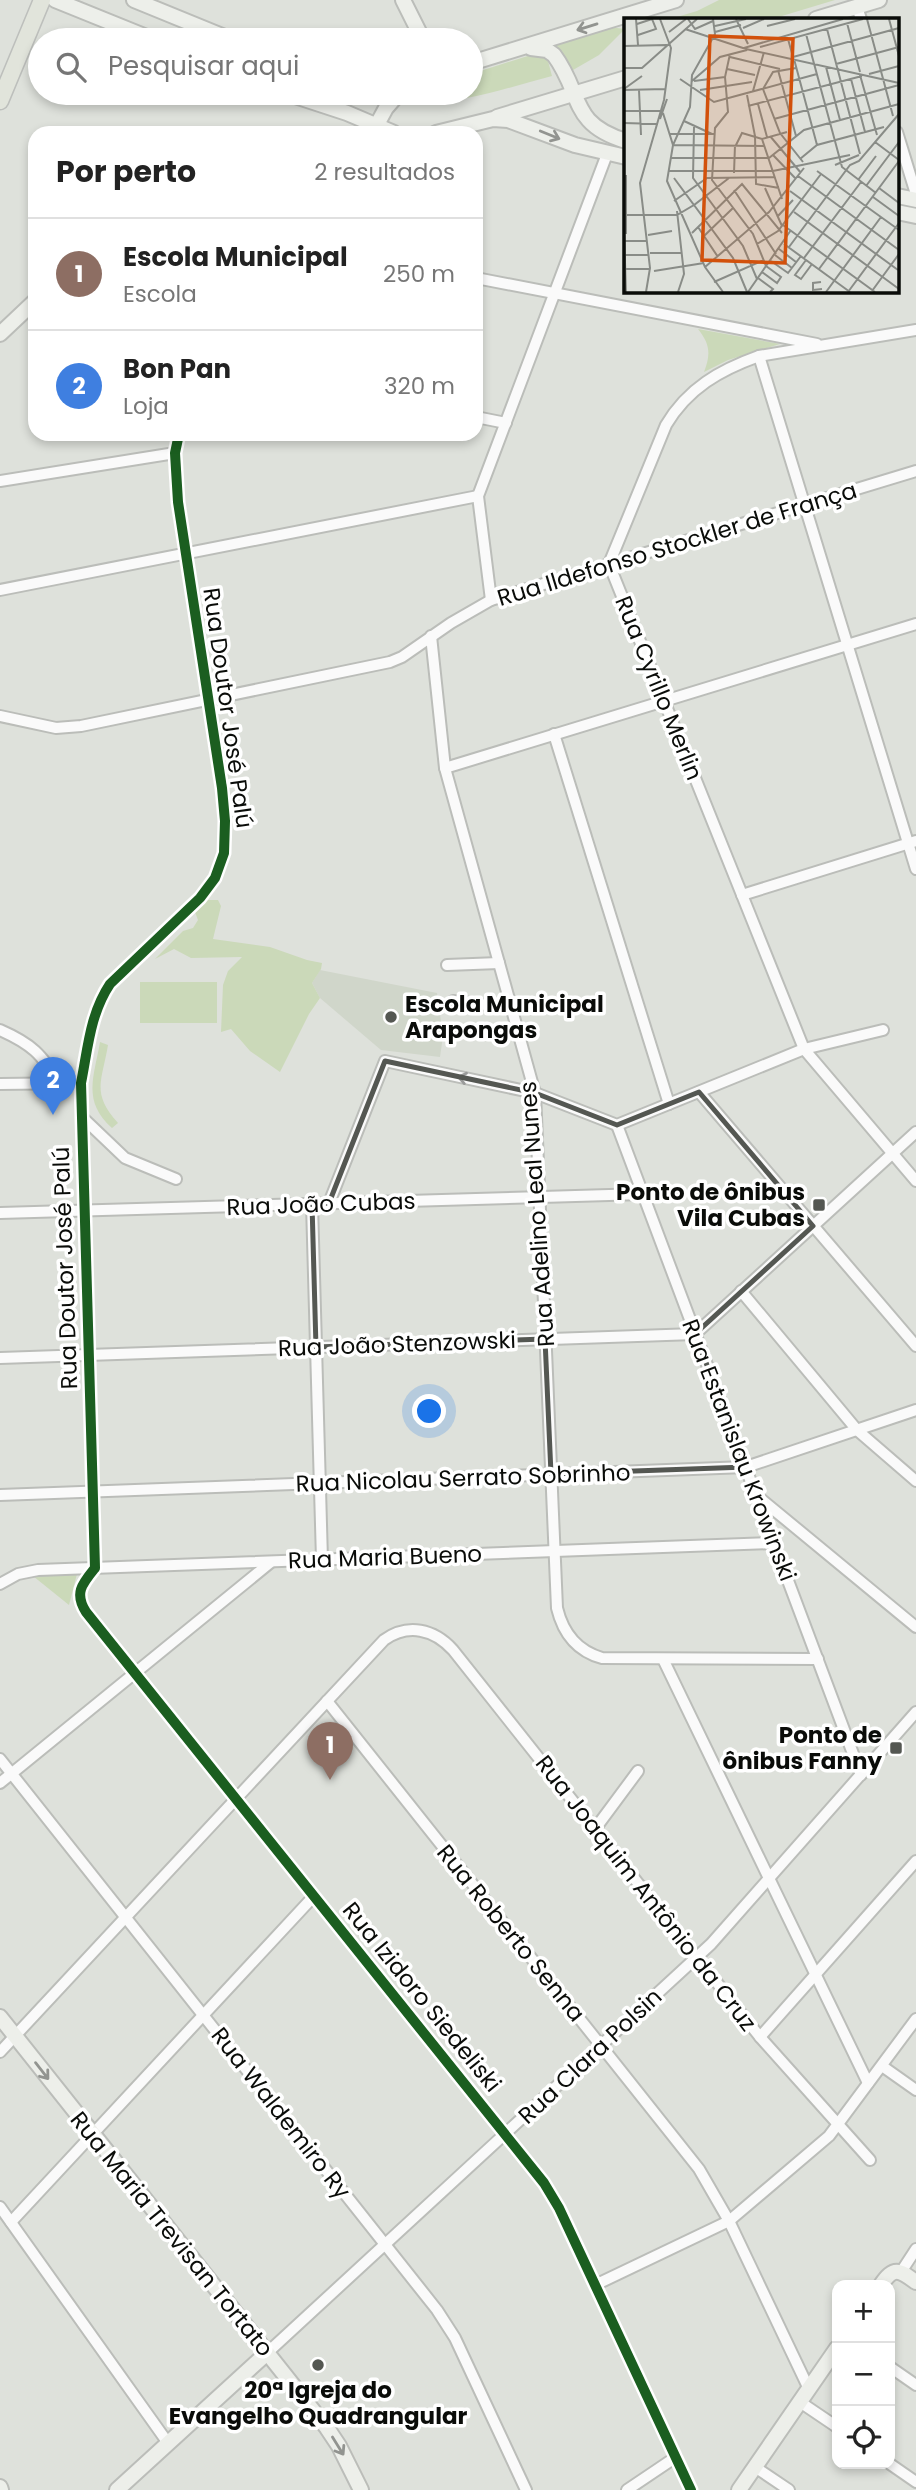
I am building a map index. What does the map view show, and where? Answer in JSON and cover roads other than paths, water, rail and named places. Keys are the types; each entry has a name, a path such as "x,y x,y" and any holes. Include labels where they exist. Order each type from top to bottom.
{"main road":[{"path":"30,28 42,0"},
{"path":"55,0 125,28"},
{"path":"134,0 203,28"},
{"path":"403,0 417,28"},
{"path":"483,59 659,2 676,0"},
{"path":"823,18 859,13 879,0"},
{"path":"0,101 28,34"},
{"path":"519,48 540,48 554,55 585,118 601,132 624,141"},
{"path":"463,126 624,78"},
{"path":"323,105 347,113 370,126"},
{"path":"377,126 389,105"},
{"path":"474,126 493,118 516,122 575,145 624,158"},
{"path":"898,196 916,200"},
{"path":"898,212 916,216"},
{"path":"0,334 28,308"},
{"name":"Rua Maria Trevisan Tortato","path":"0,2017 327,2428 361,2490"},
{"path":"885,2280 891,2272 901,2272 916,2282"},
{"name":"Rua Clara Polsin","path":"117,2490 267,2353"},
{"path":"739,2490 832,2355"}],"street":[{"path":"898,135 916,194"},
{"path":"491,600 478,496 607,154"},
{"path":"483,279 824,345"},
{"path":"609,564 666,425 676,407 704,382 737,364 759,356 916,330"},
{"path":"759,356 912,842 916,869"},
{"path":"483,418 506,422"},
{"name":"Rua Doutor José Palú","path":"95,1568 81,1083 92,1024 100,999 125,969 200,898 215,878 221,865 225,821 185,554 175,453 178,441"},
{"path":"0,481 175,453"},
{"name":"Rua Ildefonso Stockler de França","path":"0,716 46,727 67,728 390,662 491,600 916,471"},
{"path":"0,590 478,496"},
{"name":"Rua Cyrillo Merlin","path":"609,564 804,1049 916,1181"},
{"path":"445,768 916,624"},
{"name":"Rua Adelino Leal Nunes","path":"431,636 445,768 534,1093 557,1608 566,1633 580,1648 603,1658 663,1659"},
{"path":"554,734 668,1104"},
{"path":"742,895 912,842"},
{"path":"447,965 499,963"},
{"path":"453,1001 511,1008"},
{"path":"0,1030 39,1052 60,1083"},
{"path":"329,1203 385,1061 534,1093 617,1125 804,1049 883,1030"},
{"path":"0,1084 81,1083"},
{"path":"699,1092 916,1346"},
{"path":"82,1117 125,1158 176,1180"},
{"name":"Rua Estanislau Krowinski","path":"617,1125 861,1775"},
{"path":"695,1334 916,1132"},
{"name":"Rua João Cubas","path":"0,1213 643,1194"},
{"path":"312,1204 322,1560"},
{"path":"741,1292 857,1430 916,1480"},
{"name":"Rua João Stenzowski","path":"0,1358 695,1334"},
{"name":"Rua Nicolau Serrato Sobrinho","path":"0,1495 746,1467 916,1410"},
{"path":"756,1494 916,1627"},
{"name":"Rua Maria Bueno","path":"0,1584 29,1571 774,1543"},
{"path":"0,1783 271,1562"},
{"name":"Rua Izidoro Siedeliski","path":"95,1568 79,1590 81,1605 551,2195 691,2490"},
{"name":"Rua Joaquim Antônio da Cruz","path":"327,1701 384,1640 402,1631 422,1630 439,1638 453,1650 760,2037 870,2160"},
{"path":"818,1659 663,1659 868,2083"},
{"path":"0,2052 327,1701"},
{"name":"Rua Roberto Senna","path":"327,1701 699,2169 729,2221 809,2389"},
{"name":"Rua Clara Polsin","path":"267,2353 697,1958 916,1712"},
{"name":"Rua Waldemiro Ry","path":"0,1759 437,2310 455,2338 526,2490"},
{"path":"595,1829 638,1771"},
{"path":"760,2037 916,1861"},
{"path":"11,2222 314,1896"},
{"path":"595,2284 729,2221 829,2136 916,2019"},
{"path":"881,2066 916,2090"},
{"path":"0,2207 168,2444"},
{"path":"901,2272 916,2249"},
{"path":"895,2370 916,2385"},
{"path":"800,2402 832,2424"},
{"path":"627,2490 676,2458"},
{"path":"755,2467 789,2490"},
{"path":"895,2467 916,2482"}],"place":[{"name":"Escola Municipal Arapongas","path":"391,1017"},
{"name":"Bon Pan","path":"53,1115"},
{"name":"Ponto de ônibus Vila Cubas","path":"819,1205"},
{"name":"Ponto de ônibus Fanny","path":"896,1748"},
{"name":"Escola Municipal","path":"330,1780"},
{"name":"20ª Igreja do Evangelho Quadrangular","path":"318,2365"}]}
